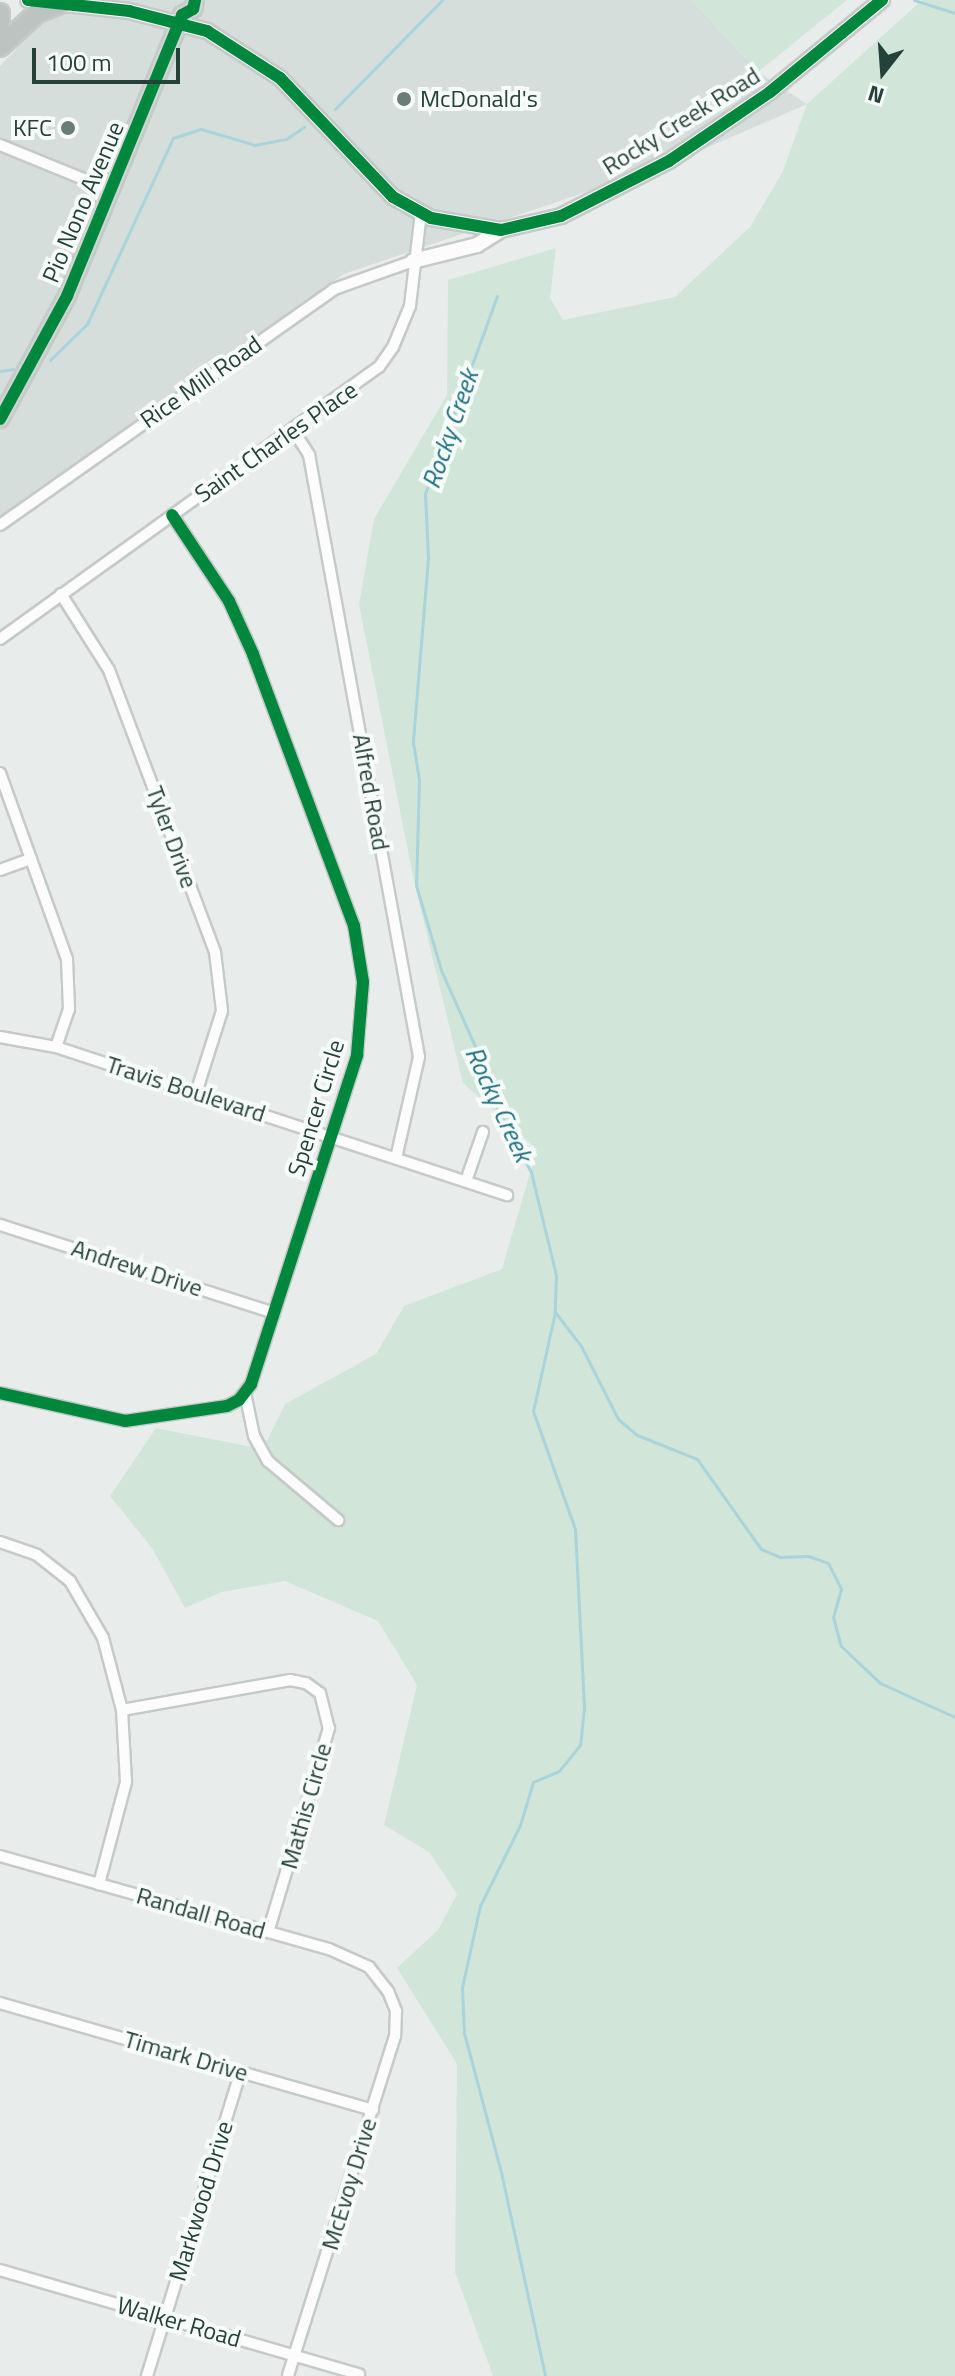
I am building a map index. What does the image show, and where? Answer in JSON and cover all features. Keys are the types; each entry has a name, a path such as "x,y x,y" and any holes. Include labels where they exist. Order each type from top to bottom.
{"highway":[{"path":"0,44 37,13 63,3"},
{"path":"0,13 0,44"}],"main road":[{"name":"Pio Nono Avenue","path":"0,419 67,296 113,191 180,12 193,9 195,0"}],"street":[{"name":"Rocky Creek Road","path":"28,0 180,12 280,78 387,192 421,212 455,224 501,230 561,216 659,167 770,92 882,0"},
{"path":"0,145 113,191"},
{"name":"Saint Charles Place","path":"0,639 293,430 389,355 410,306 421,212"},
{"path":"413,261 477,245 501,230"},
{"name":"Rice Mill Road","path":"0,525 334,289 354,278 413,261"},
{"name":"Alfred Road","path":"293,430 309,455 419,1057 396,1158"},
{"name":"Spencer Circle","path":"172,515 229,601 253,654 354,926 363,968 361,1033 332,1136 245,1393"},
{"name":"Tyler Drive","path":"61,594 109,670 215,952 222,1011 196,1093"},
{"path":"0,773 67,959 69,1009 56,1047"},
{"path":"0,870 31,859"},
{"name":"Travis Boulevard","path":"0,1037 56,1047 507,1195"},
{"path":"466,1181 483,1132"},
{"name":"Andrew Drive","path":"0,1225 274,1313"},
{"path":"0,1393 125,1421 227,1406 245,1393 254,1436 268,1461 338,1520"},
{"path":"0,1542 45,1560 84,1597 103,1638 122,1710 125,1793 99,1884"},
{"name":"Mathis Circle","path":"122,1710 290,1680 306,1683 320,1693 329,1728 268,1932"},
{"name":"Randall Road","path":"0,1856 357,1959 388,1991"},
{"name":"McEvoy Drive","path":"288,2376 395,2036 396,2011 388,1991"},
{"name":"Timark Drive","path":"0,2003 373,2110"},
{"name":"Markwood Drive","path":"147,2376 241,2071"},
{"name":"Walker Road","path":"0,2270 359,2374"}],"shaded area":[{"path":"36,0 692,0 758,72 807,104 672,163 344,274 0,521 0,66 17,48"}],"green space":[{"path":"692,0 847,0 758,72"},
{"path":"922,0 955,0 955,2376 493,2376 455,2272 457,2064 397,1968 438,1930 457,1894 429,1852 384,1825 417,1685 378,1621 285,1581 222,1592 185,1608 152,1548 110,1496 156,1428 263,1449 285,1404 376,1354 404,1306 502,1269 537,1149 463,1083 414,881 359,605 374,519 447,395 448,280 556,248 550,298 563,320 675,297 750,227 783,171 807,104"}],"waterway":[{"path":"335,109 442,0"},
{"path":"914,0 955,13"},
{"path":"50,360 87,324 173,138 201,129 255,145 286,139 304,127"},
{"path":"497,296 425,494 428,558 413,742 419,780 416,885 441,970 482,1062 490,1095 531,1172 556,1275 555,1312 533,1411 575,1529 584,1708 580,1745 559,1771 533,1782 520,1825 480,1906 462,1987 464,2033 501,2172 545,2376"},
{"path":"0,371 13,369"},
{"name":"Rocky Creek","path":"555,1312 581,1346 618,1419 637,1435 697,1459 761,1549 780,1557 808,1556 828,1563 841,1589 833,1617 841,1646 880,1683 955,1717"}],"cycle path":[{"path":"28,0 129,11 207,31 280,78 393,197 431,218 501,230 561,216 669,161 770,92 882,0"},
{"path":"0,419 67,296 182,15 193,9 195,0"},
{"path":"0,1393 125,1421 227,1406 239,1400 251,1384 357,1055 363,982 354,926 253,654 229,601 172,515"}],"place":[{"name":"McDonald's","path":"404,99"},
{"name":"KFC","path":"68,128"}]}
